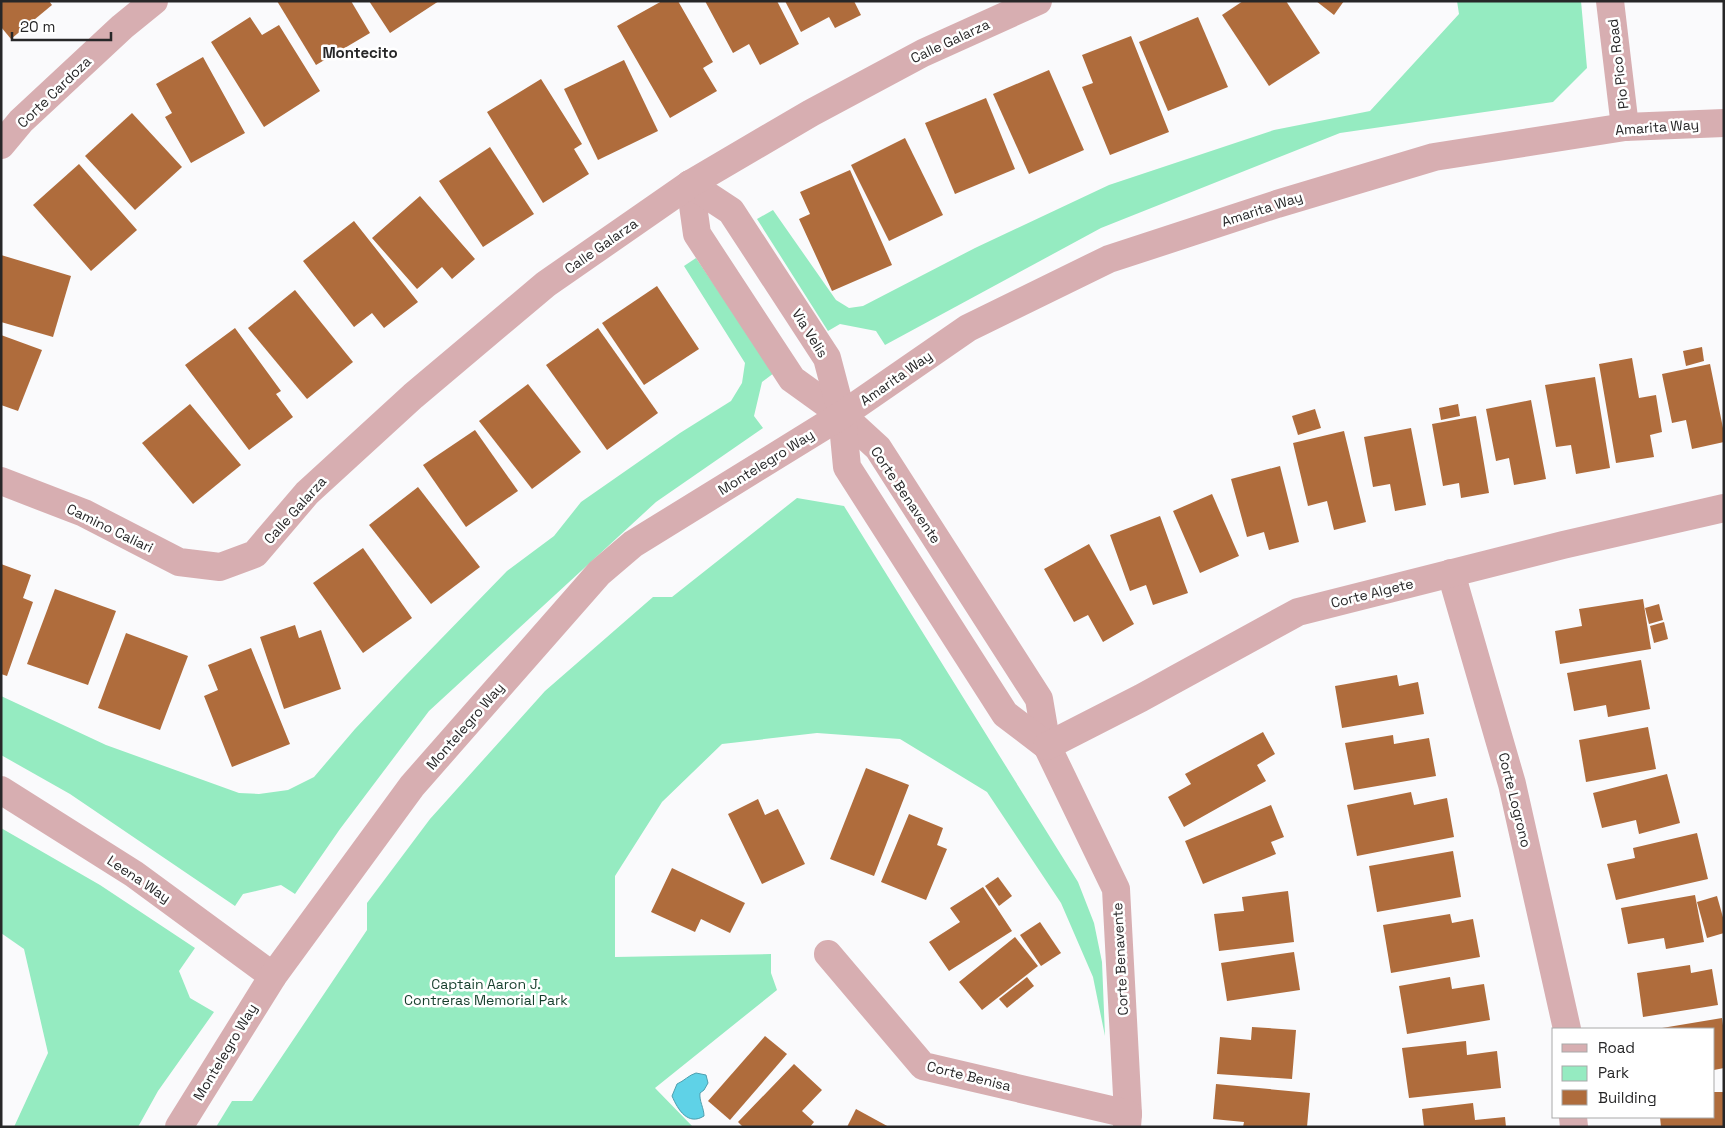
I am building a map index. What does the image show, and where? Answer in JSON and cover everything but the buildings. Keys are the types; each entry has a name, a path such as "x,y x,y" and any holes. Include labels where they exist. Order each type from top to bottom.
{"street":[{"name":"Corte Cardoza","path":"1,145 21,121 122,27 154,1"},
{"name":"Calle Galarza","path":"220,567 255,554 314,487 413,396 546,284 690,184 812,112 923,53 1038,1"},
{"name":"Pio Pico Road","path":"1610,1 1626,128"},
{"name":"Amarita Way","path":"842,416 968,328 1109,260 1277,204 1434,157 1626,128 1724,123"},
{"path":"690,184 698,234 792,380 842,416"},
{"name":"Via Velis","path":"690,184 731,211 827,358 842,416"},
{"name":"Corte Benavente","path":"842,416 848,467 1005,714 1047,746"},
{"name":"Corte Benavente","path":"842,416 879,451 1039,699 1047,746 1116,889 1128,1120"},
{"name":"Montelegro Way","path":"179,1127 273,976 412,786 599,573 633,544 842,416"},
{"name":"Camino Caliari","path":"1,481 84,513 178,562 220,567"},
{"name":"Corte Algete","path":"1047,746 1142,698 1298,612 1450,573 1724,508"},
{"name":"Corte Logrono","path":"1450,573 1512,784 1567,1028"},
{"name":"Leena Way","path":"1,790 134,874 273,976"},
{"name":"Corte Benisa","path":"828,954 923,1066 1128,1120"}],"green space":[{"path":"1457,1 1581,1 1587,68 1553,102 1340,133 1101,228 885,345 876,331 840,324 828,331 757,219 773,210 836,300 849,308 863,306 975,248 1109,185 1274,130 1370,111 1459,14"},
{"path":"696,258 774,373 762,382 754,416 763,428 656,502 429,711 340,829 295,894 281,885 243,894 235,906 70,794 1,755 1,696 106,745 239,793 259,794 288,790 314,777 355,729 404,677 507,571 554,536 581,502 680,433 731,401 742,383 745,363 684,266"},
{"name":"Captain Aaron J. Contreras Memorial Park","path":"797,498 844,506 1078,882 1094,923 1102,962 1105,1036 1093,977 1061,903 987,792 900,739 817,733 722,744 662,802 615,876 615,957 771,954 771,973 777,990 655,1088 693,1127 216,1127 232,1101 252,1101 367,930 367,903 430,819 545,691 653,597 672,597"},
{"path":"1,828 100,885 195,948 179,971 190,998 214,1012 158,1091 138,1127 14,1127 48,1053 24,949 1,933"}],"water":[{"path":"696,1073 706,1075 708,1083 700,1093 704,1116 693,1119 684,1115 672,1096 677,1084"}],"district":[{"name":"Montecito","path":"360,52"}]}
